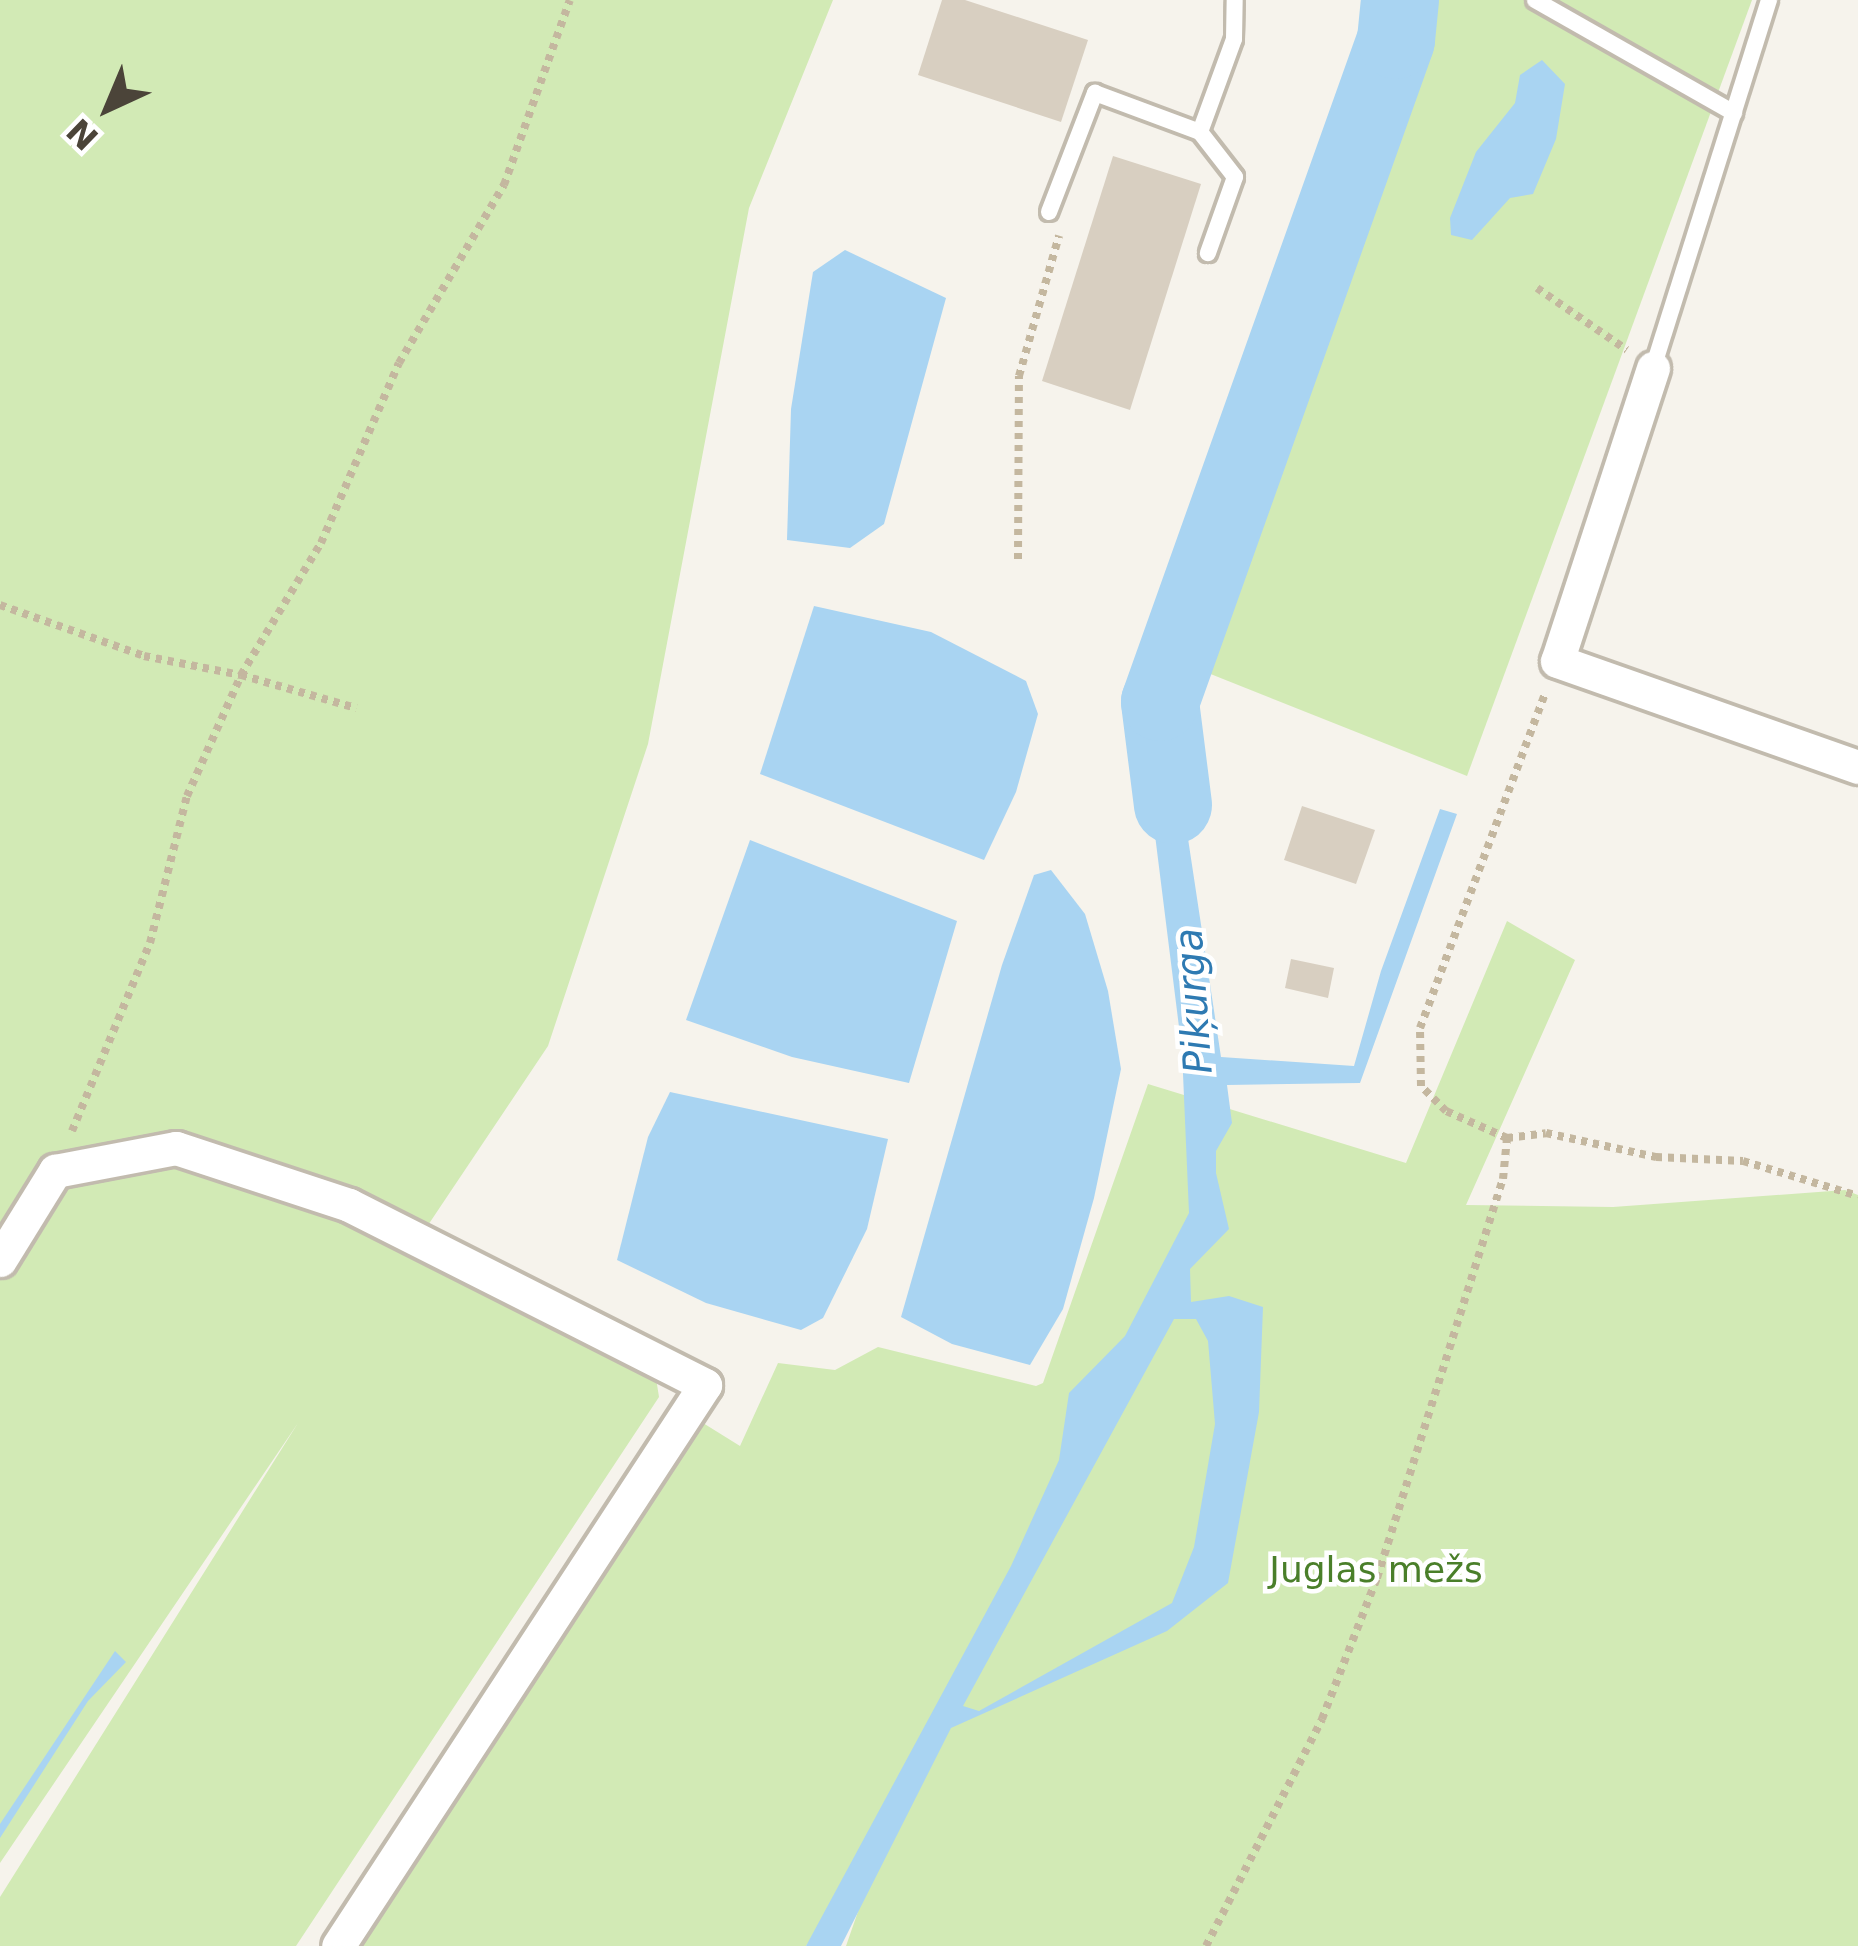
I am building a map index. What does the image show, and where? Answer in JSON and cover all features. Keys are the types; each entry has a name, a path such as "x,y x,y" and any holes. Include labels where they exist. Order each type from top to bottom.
{"street":[{"path":"1653,368 1557,661 1858,767"},
{"path":"0,1260 55,1171 176,1148 349,1204 705,1385 338,1946"}],"lane":[{"path":"1200,132 1234,39 1235,0"},
{"path":"1535,0 1734,113"},
{"path":"1653,368 1769,0"},
{"path":"1049,212 1096,93 1200,132 1234,177 1208,253"}],"path":[{"path":"55,1171 150,943 187,796 241,675 321,542 399,363 504,185 570,0"},
{"path":"1018,559 1019,376 1059,236 1049,212"},
{"path":"1537,288 1653,368"},
{"path":"0,605 144,656 241,675 356,708"},
{"path":"1557,661 1420,1028 1421,1086 1446,1111 1507,1138 1546,1133 1656,1156 1743,1161 1858,1196"},
{"path":"1206,1946 1322,1719 1377,1578 1503,1179 1507,1138"}],"green space":[{"path":"0,0 833,0 749,208 648,744 548,1046 408,1255 656,1378 659,1397 296,1946 0,1946 0,1897 298,1423 0,1863"},
{"path":"1435,0 1752,0 1467,776 1203,671"},
{"name":"Juglas mežs","path":"1507,921 1575,960 1466,1205 1613,1207 1845,1190 1858,1195 1858,1946 846,1946 885,1834 806,1946 360,1946 703,1423 740,1446 778,1363 835,1370 878,1347 1036,1386 1043,1383 1148,1084 1406,1163"}],"water":[{"path":"1542,60 1565,84 1556,139 1533,194 1510,198 1472,240 1451,235 1450,218 1476,152 1515,103 1520,75"},
{"path":"845,250 946,298 884,524 850,548 787,540 791,409 813,272"},
{"path":"814,606 931,632 1026,681 1038,714 1016,792 984,860 760,774"},
{"path":"1137,691 1177,707 1184,812 1221,1057 1354,1066 1381,971 1440,809 1457,814 1360,1083 1227,1085 1232,1123 1216,1151 1216,1173 1229,1229 1190,1269 1191,1302 1229,1296 1263,1307 1259,1412 1228,1583 1167,1631 951,1728 841,1946 806,1946 1011,1566 1059,1460 1069,1393 1125,1336 1189,1213 1182,1051","holes":["1174,1319 1196,1319 1208,1341 1215,1424 1194,1547 1172,1603 979,1711 963,1706"]},
{"path":"750,840 957,921 909,1083 792,1057 686,1020"},
{"path":"1051,870 1085,914 1108,991 1121,1069 1094,1198 1063,1309 1030,1365 952,1344 901,1317 1002,965 1034,875"},
{"path":"670,1092 888,1139 867,1229 823,1318 801,1330 706,1303 617,1260 648,1137"},
{"path":"115,1651 126,1662 88,1701 0,1838 0,1824"}],"building":[{"path":"942,0 965,0 1088,40 1061,122 918,75"},
{"path":"1113,156 1201,184 1130,410 1042,381"},
{"path":"1302,806 1375,830 1356,884 1284,860"},
{"path":"1291,959 1334,968 1328,998 1285,988"}],"waterway":[{"name":"Piķurga","path":"1173,805 1160,702 1396,40 1400,0"}]}
